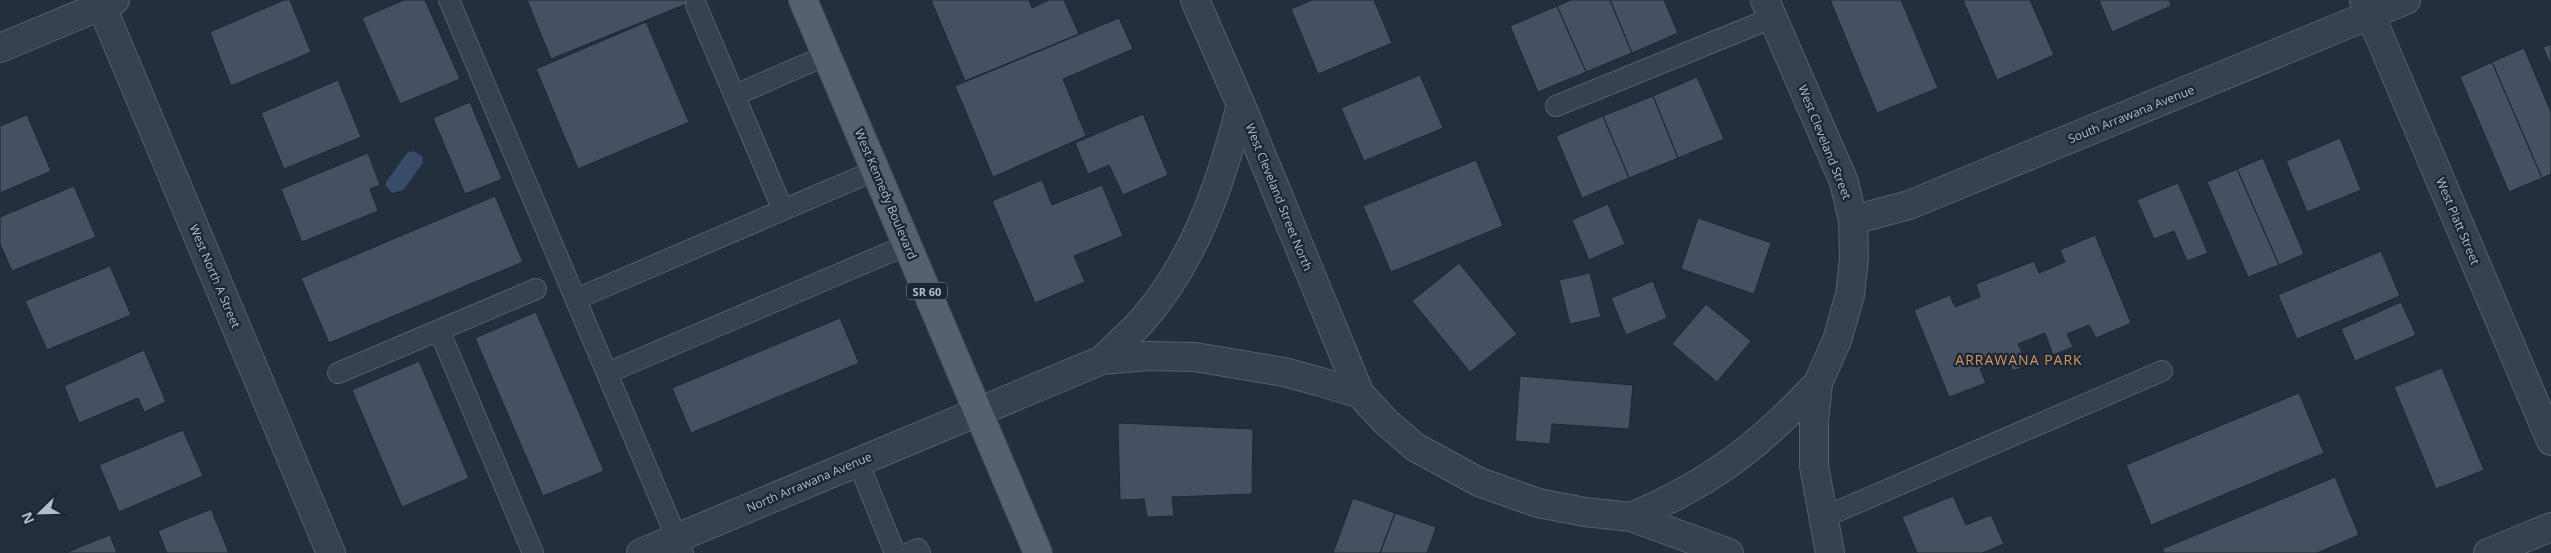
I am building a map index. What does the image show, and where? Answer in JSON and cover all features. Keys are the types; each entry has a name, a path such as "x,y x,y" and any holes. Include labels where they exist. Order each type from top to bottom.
{"main road":[{"name":"West Kennedy Boulevard","path":"807,1 827,56 1038,553"}],"street":[{"name":"West Cleveland Street North","path":"1195,0 1241,105 1360,394"},
{"name":"South Arrawana Avenue","path":"1853,220 1909,205 2368,7 2406,0"},
{"path":"0,48 105,2"},
{"name":"West North A Street","path":"105,2 331,553"},
{"name":"West Platt Street","path":"2368,7 2551,441"},
{"name":"West Cleveland Street","path":"1768,9 1844,182 1853,220 1854,258 1850,295 1837,340 1818,383 1814,422 1814,466 1822,518 1830,553"},
{"path":"1102,360 1141,322 1170,284 1192,248 1227,162 1241,105"},
{"path":"978,412 1102,360 1148,356 1195,357 1284,372 1360,394 1386,422 1415,447 1479,482 1538,502 1585,512 1631,517 1728,553"},
{"path":"1631,517 1673,500 1732,463 1767,434 1818,383"},
{"name":"North Arrawana Avenue","path":"641,553 680,546 858,462 978,412"},
{"path":"2488,553 2551,527"}],"lane":[{"path":"449,0 680,546"},
{"path":"696,5 783,210"},
{"path":"1556,106 1768,9"},
{"path":"735,95 827,56"},
{"path":"576,299 876,170"},
{"path":"607,373 907,245"},
{"path":"338,373 536,289"},
{"path":"439,330 533,553"},
{"path":"1822,518 2162,371"},
{"path":"858,462 895,553"},
{"path":"909,553 918,549 920,553"}],"water":[{"path":"413,151 422,156 423,163 403,190 392,193 386,186 386,182 407,153"}],"building":[{"path":"284,0 290,0 311,52 231,86 210,32"},
{"path":"404,0 425,0 460,79 400,104 362,18"},
{"path":"527,0 696,0 551,59"},
{"path":"931,0 1029,0 1032,8 1049,0 1064,0 1079,34 965,81"},
{"path":"1312,0 1374,0 1392,43 1318,74 1291,9"},
{"path":"1571,0 1610,0 1632,53 1586,72 1557,6"},
{"path":"1610,0 1664,0 1678,33 1632,53"},
{"path":"1830,0 1901,0 1938,88 1877,113"},
{"path":"1963,0 2030,0 2054,55 1997,80"},
{"path":"2099,0 2169,0 2171,6 2112,32"},
{"path":"1557,6 1586,72 1538,92 1510,26"},
{"path":"1119,18 1133,49 1063,79 1086,136 993,177 955,86"},
{"path":"646,22 689,122 578,169 536,69"},
{"path":"2551,44 2551,66 2543,47"},
{"path":"2524,48 2551,112 2551,174 2542,178 2492,62"},
{"path":"2492,62 2542,178 2509,192 2460,77"},
{"path":"1420,75 1443,128 1364,161 1341,108"},
{"path":"1697,77 1724,139 1678,158 1653,96"},
{"path":"338,80 361,137 284,169 261,113"},
{"path":"1653,96 1678,158 1629,178 1603,116"},
{"path":"470,102 502,179 465,194 433,118"},
{"path":"1143,114 1168,175 1123,195 1109,165 1088,174 1075,143"},
{"path":"27,115 51,171 0,193 0,126"},
{"path":"1603,116 1629,178 1582,198 1556,136"},
{"path":"2340,138 2361,190 2307,212 2286,161"},
{"path":"368,153 380,185 370,189 378,211 302,242 281,189"},
{"path":"2263,158 2304,254 2279,265 2237,169"},
{"path":"1476,160 1503,226 1391,272 1363,206"},
{"path":"2237,169 2279,265 2248,277 2207,182"},
{"path":"1042,180 1052,205 1102,185 1123,236 1074,256 1085,282 1035,303 992,201"},
{"path":"2178,183 2208,253 2187,261 2174,231 2154,239 2137,200"},
{"path":"74,186 96,237 12,271 0,244 0,217"},
{"path":"495,196 523,262 329,343 301,278"},
{"path":"1608,204 1625,244 1589,260 1572,220"},
{"path":"1698,218 1771,243 1754,294 1681,269"},
{"path":"2095,235 2131,323 2096,338 2089,325 2067,334 2073,347 2053,355 2045,333 2018,344 2028,365 2013,371 2007,357 1980,369 1986,383 1949,397 1914,310 1950,295 1955,307 1980,297 1976,284 2034,261 2039,273 2065,262 2060,250"},
{"path":"2381,251 2400,296 2297,339 2278,295"},
{"path":"1459,263 1517,334 1470,372 1412,301"},
{"path":"110,266 131,315 47,350 25,301"},
{"path":"1590,273 1601,317 1570,324 1559,280"},
{"path":"1653,281 1667,318 1626,335 1611,298"},
{"path":"2401,302 2416,335 2355,361 2341,329"},
{"path":"1706,304 1751,341 1717,382 1672,344"},
{"path":"536,312 604,471 543,496 475,338"},
{"path":"840,318 859,363 691,433 672,388"},
{"path":"144,350 166,402 144,412 138,398 79,423 64,386"},
{"path":"419,361 469,478 402,507 352,390"},
{"path":"2442,368 2484,470 2436,489 2394,387"},
{"path":"1520,376 1633,385 1629,429 1552,424 1550,444 1515,441"},
{"path":"2299,393 2324,453 2151,525 2126,465"},
{"path":"1118,423 1253,429 1252,494 1172,497 1174,516 1147,517 1144,499 1120,500"},
{"path":"183,430 203,476 119,512 99,465"},
{"path":"2335,477 2359,535 2317,553 2164,553 2162,549"},
{"path":"1953,496 1966,525 1991,515 2004,544 1982,553 1917,553 1902,517"},
{"path":"1353,498 1395,513 1380,553 1333,553"},
{"path":"211,509 229,553 167,553 158,531"},
{"path":"1395,513 1436,527 1427,553 1380,553"},
{"path":"110,535 117,553 66,553 82,546"}],"district":[{"name":"ARRAWANA PARK","path":"2019,359"}]}
